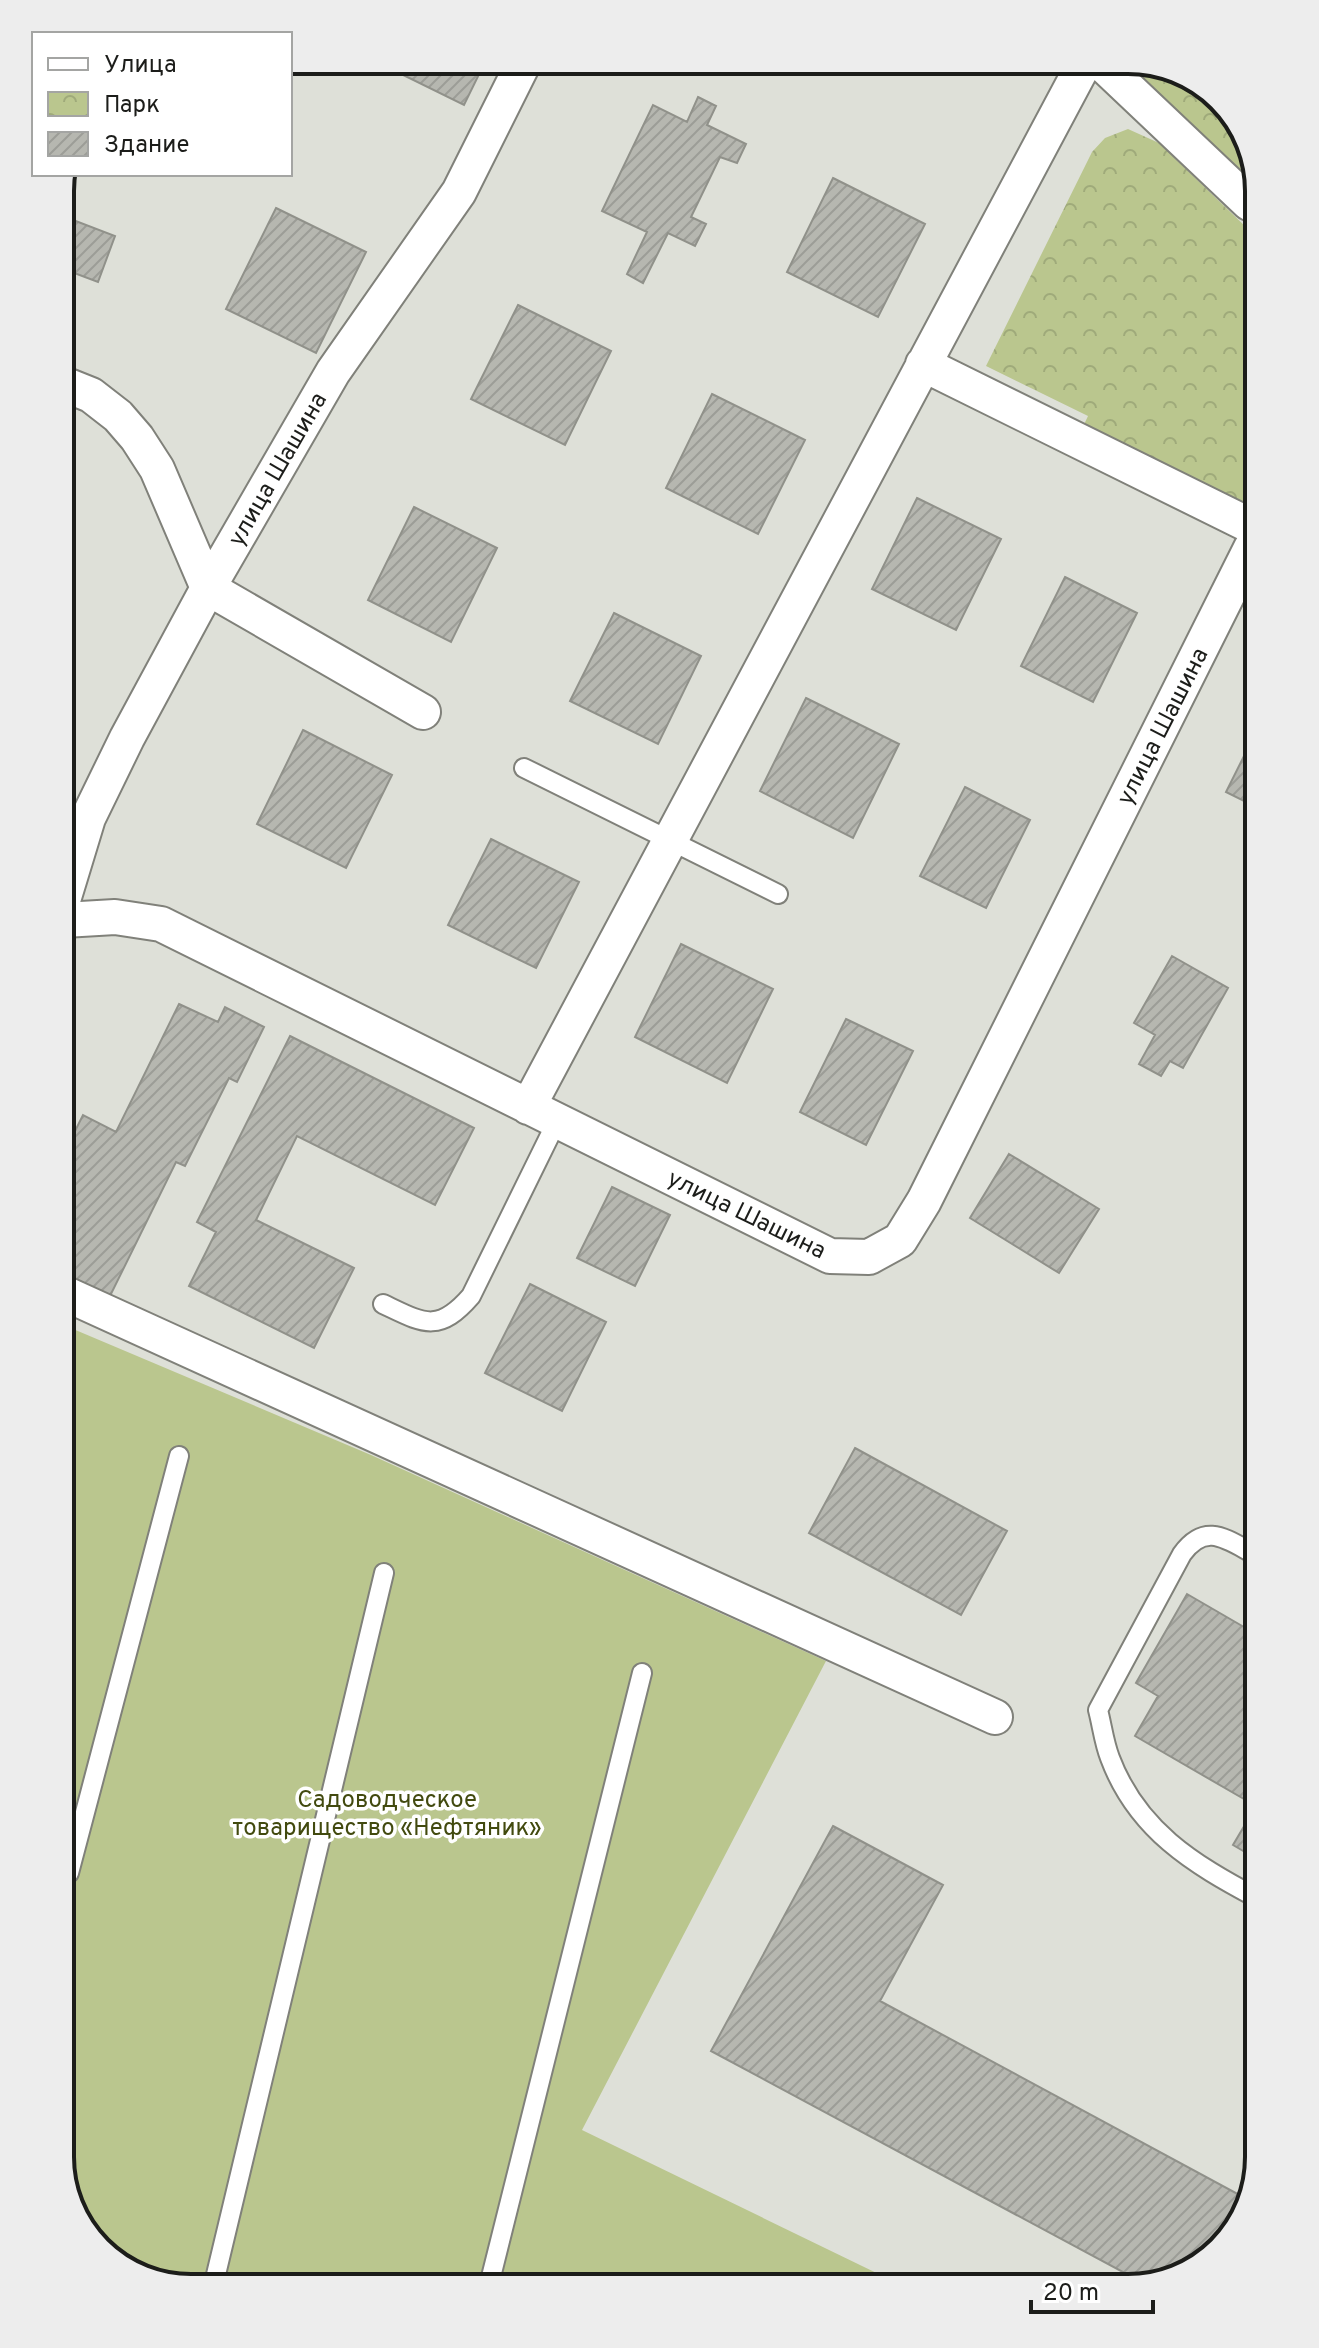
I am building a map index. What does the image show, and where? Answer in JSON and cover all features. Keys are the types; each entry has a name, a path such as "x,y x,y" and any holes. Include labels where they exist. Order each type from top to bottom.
{"street":[{"name":"улица Шашина","path":"74,864 88,818 127,738 208,588 333,372 459,192 518,74"},
{"path":"542,1114 670,841 1078,74"},
{"path":"1113,74 1245,199"},
{"path":"923,364 1245,523"},
{"path":"74,388 91,395 118,416 137,438 157,469 208,588 423,712"},
{"name":"улица Шашина","path":"74,919 115,917 161,924 830,1256 869,1257 900,1240 924,1201 1245,560"},
{"path":"74,1298 995,1717"}],"lane":[{"path":"524,768 778,894"},
{"path":"383,1304 418,1321 436,1321 454,1315 471,1296 542,1114"},
{"path":"74,1854 179,1456"},
{"path":"1245,1549 1225,1539 1207,1535 1193,1540 1182,1554 1098,1710 1109,1757 1130,1799 1167,1843 1245,1892"},
{"path":"216,2274 384,1573"},
{"path":"492,2274 642,1673"}],"green space":[{"path":"1140,75 1173,83 1211,108 1236,146 1244,177"},
{"path":"1128,129 1159,143 1245,226 1245,515 1080,433 1088,416 986,366 1092,152 1105,138"},
{"name":"Садоводческое товарищество «Нефтяник»","path":"74,1329 371,1455 826,1661 582,2130 879,2274 183,2274 153,2268 126,2254 103,2234 90,2215 76,2180 74,2157"}],"building":[{"path":"401,74 479,74 464,105"},
{"path":"698,97 716,106 707,125 746,144 737,163 720,157 691,217 706,224 695,246 668,233 643,283 627,274 647,232 602,211 653,105 687,122"},
{"path":"833,178 925,224 878,317 787,272"},
{"path":"276,208 366,252 316,353 226,309"},
{"path":"74,220 115,236 98,282 74,273"},
{"path":"518,305 611,351 565,445 471,399"},
{"path":"712,394 805,440 758,534 666,488"},
{"path":"917,498 1001,539 956,630 872,589"},
{"path":"414,507 497,548 451,642 368,600"},
{"path":"1065,577 1137,613 1093,702 1021,666"},
{"path":"614,613 701,656 658,744 570,701"},
{"path":"806,698 899,744 853,838 760,791"},
{"path":"303,730 392,775 346,868 257,824"},
{"path":"1245,754 1245,802 1226,792"},
{"path":"965,787 1030,820 986,908 920,876"},
{"path":"491,839 579,882 536,968 448,925"},
{"path":"681,944 773,989 727,1083 635,1037"},
{"path":"1172,956 1228,988 1183,1068 1170,1061 1161,1076 1139,1064 1155,1035 1134,1023"},
{"path":"179,1004 218,1022 225,1007 264,1027 237,1082 229,1078 185,1166 176,1162 110,1296 74,1278 74,1133 83,1115 116,1132"},
{"path":"846,1019 913,1051 866,1145 800,1112"},
{"path":"290,1036 474,1128 435,1205 297,1136 256,1220 354,1268 314,1348 189,1286 216,1232 197,1222"},
{"path":"1009,1154 1099,1209 1059,1273 970,1218"},
{"path":"612,1187 670,1215 635,1286 577,1258"},
{"path":"530,1284 606,1322 562,1411 485,1373"},
{"path":"855,1448 1007,1531 961,1615 809,1533"},
{"path":"1187,1594 1245,1628 1245,1800 1135,1736 1158,1696 1136,1683"},
{"path":"1245,1825 1245,1852 1233,1845"},
{"path":"833,1826 943,1885 880,2001 1239,2195 1225,2222 1205,2245 1173,2265 1151,2272 1127,2274 711,2051"}]}
